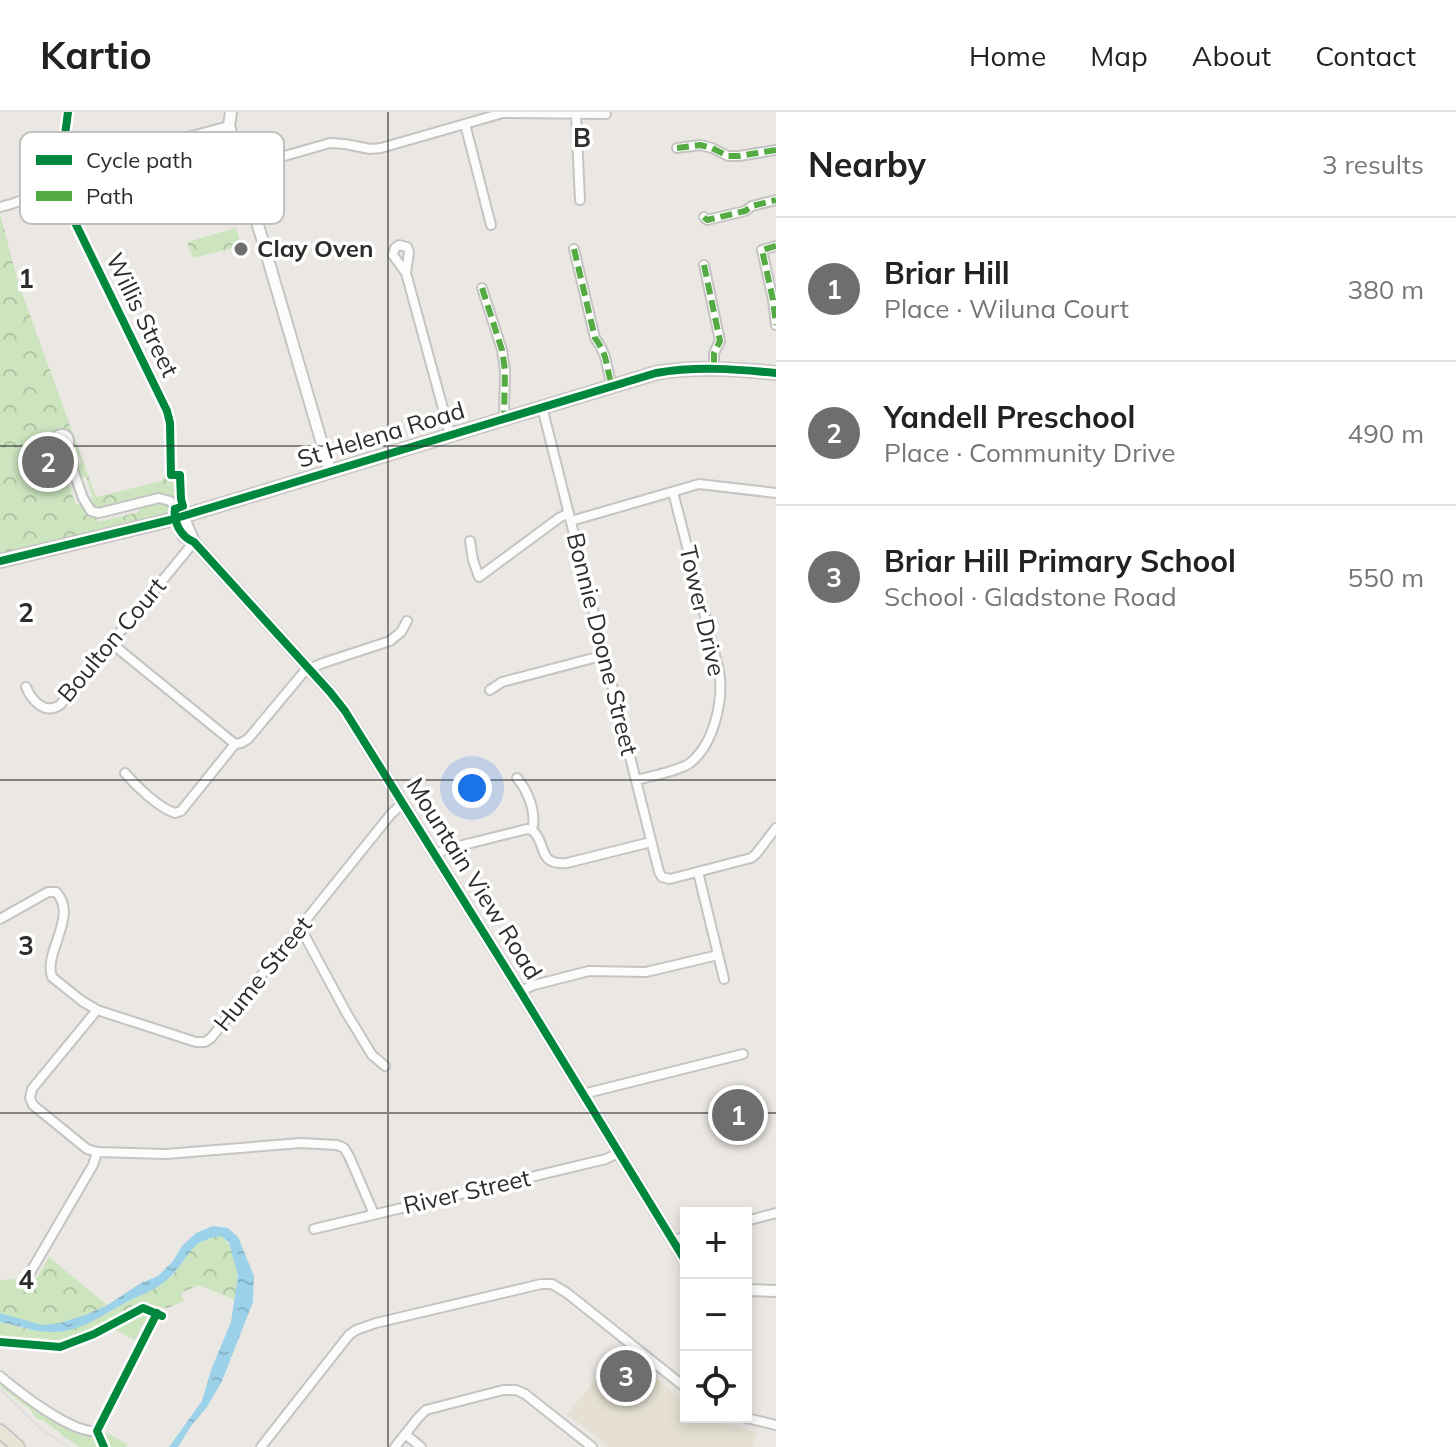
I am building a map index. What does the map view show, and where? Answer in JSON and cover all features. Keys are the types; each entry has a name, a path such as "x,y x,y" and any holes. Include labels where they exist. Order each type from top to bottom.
{"main road":[{"name":"St Helena Road","path":"0,561 330,471 612,385 675,370 714,368 776,373"},
{"path":"0,1431 18,1447"}],"street":[{"path":"66,132 68,112"},
{"path":"231,112 231,132"},
{"path":"284,156 330,143 381,148 503,113 606,114"},
{"path":"576,115 580,200"},
{"path":"465,124 491,225"},
{"path":"206,132 229,126"},
{"path":"677,148 700,145 728,156 776,150"},
{"path":"704,217 707,220 776,200"},
{"path":"0,207 20,201"},
{"name":"Willis Street","path":"76,224 167,411 171,475"},
{"path":"258,224 330,471"},
{"path":"776,246 762,250 776,325"},
{"path":"574,249 595,338 604,349 612,385"},
{"path":"704,265 720,341 714,353 714,368"},
{"path":"406,273 450,434"},
{"path":"482,288 502,350 505,370 504,418"},
{"name":"Bonnie Doone Street","path":"542,407 659,872 665,879 698,872"},
{"path":"65,447 83,498 91,511 99,513 159,498 170,501 178,514"},
{"path":"470,541 479,577 559,518 703,484 776,493"},
{"name":"Tower Drive","path":"636,780 689,763 711,736 716,721 720,679 673,492"},
{"name":"Mountain View Road","path":"178,514 194,542 345,711 680,1252"},
{"name":"Boulton Court","path":"26,687 33,699 44,708 56,707 194,542"},
{"path":"125,773 167,810 178,812 235,744 248,739 308,668 390,641 407,621"},
{"path":"111,643 235,744"},
{"path":"490,690 502,682 605,655"},
{"path":"517,778 527,790 535,822 532,830"},
{"name":"Hume Street","path":"0,919 48,892 58,894 64,913 50,974 97,1010 196,1042 205,1042 221,1027 403,803"},
{"path":"724,979 698,872 751,858 776,828"},
{"path":"435,854 527,829 538,835 543,854 558,864 651,842"},
{"path":"300,927 372,1055 385,1066"},
{"path":"520,991 589,971 646,972 718,955"},
{"path":"97,1010 32,1089 30,1098 33,1105 87,1149 166,1154 301,1143 337,1145 344,1148 349,1156 374,1214"},
{"path":"583,1094 743,1054"},
{"path":"27,1278 93,1165 97,1152"},
{"name":"River Street","path":"315,1229 606,1159 618,1153"},
{"path":"752,1219 776,1213"},
{"path":"673,1241 680,1238"},
{"path":"261,1447 352,1332 376,1323 541,1284 552,1284 567,1293 680,1383"},
{"path":"752,1290 776,1291"},
{"path":"0,1376 43,1410 98,1435 157,1313"},
{"path":"395,1447 418,1418 431,1409 510,1389 525,1394 592,1447"},
{"path":"752,1419 776,1425"},
{"path":"405,1434 421,1447"}],"shaded area":[{"path":"622,1348 680,1399 680,1423 724,1423 757,1432 753,1447 609,1447 567,1414"}],"green space":[{"path":"0,214 18,282 96,497 162,481 163,478 182,478 183,499 191,507 182,508 170,498 159,495 94,508 88,501 93,497 86,477 80,478 76,466 81,463 71,435 67,431 59,431 53,436 53,444 65,461 61,463 76,505 81,504 88,513 96,516 98,522 139,512 138,507 155,502 167,504 171,512 0,554","holes":["49,450 58,455 56,467 60,473 56,474 55,481 30,478 30,470 27,469 29,454 48,456"]},
{"path":"236,228 241,246 193,258 187,242"},
{"path":"221,1235 231,1249 236,1266 235,1300 199,1285 181,1293 184,1301 168,1308 152,1307 135,1340 111,1328 61,1348 0,1343 0,1322 53,1332 74,1328 94,1319 160,1285 178,1269 196,1245"},
{"path":"49,1257 107,1305 52,1325 33,1324 0,1313 0,1280 14,1279 31,1288"},
{"path":"622,1353 659,1383 648,1396 612,1365"},
{"path":"0,1380 32,1406 70,1429 98,1440 102,1438 101,1430 128,1444 126,1447 80,1447 39,1420 1,1387"}],"water":[{"path":"213,1226 228,1228 238,1237 254,1276 253,1302 222,1381 178,1447 169,1447 202,1401 231,1322 238,1276 229,1242 221,1236 196,1245 178,1269 160,1285 82,1326 48,1332 0,1322 0,1313 42,1325 60,1323 106,1306 141,1283 158,1276 196,1233"}],"railway":[{"path":"0,1389 41,1429 68,1447"}],"marked path":[{"path":"677,148 700,145 728,156 776,150"},
{"path":"704,217 707,220 776,200"},
{"path":"776,246 762,250 776,325"},
{"path":"574,249 595,338 605,356 612,385"},
{"path":"704,265 720,341 714,353 714,368"},
{"path":"482,288 502,350 505,370 504,418"}],"cycle path":[{"path":"65,132 68,112"},
{"path":"76,224 167,411 171,475 180,475 183,506 175,509"},
{"path":"0,561 170,520 656,373 701,369 776,373"},
{"path":"175,509 175,519 182,533 194,542 345,711 680,1252"},
{"path":"0,1342 60,1347 94,1334 143,1308 162,1316"},
{"path":"104,1447 97,1431 157,1313"}],"place":[{"name":"Clay Oven","path":"241,249"},
{"name":"Yandell Preschool","path":"48,462"},
{"name":"Briar Hill","path":"738,1115"},
{"name":"Briar Hill Primary School","path":"626,1376"}]}
